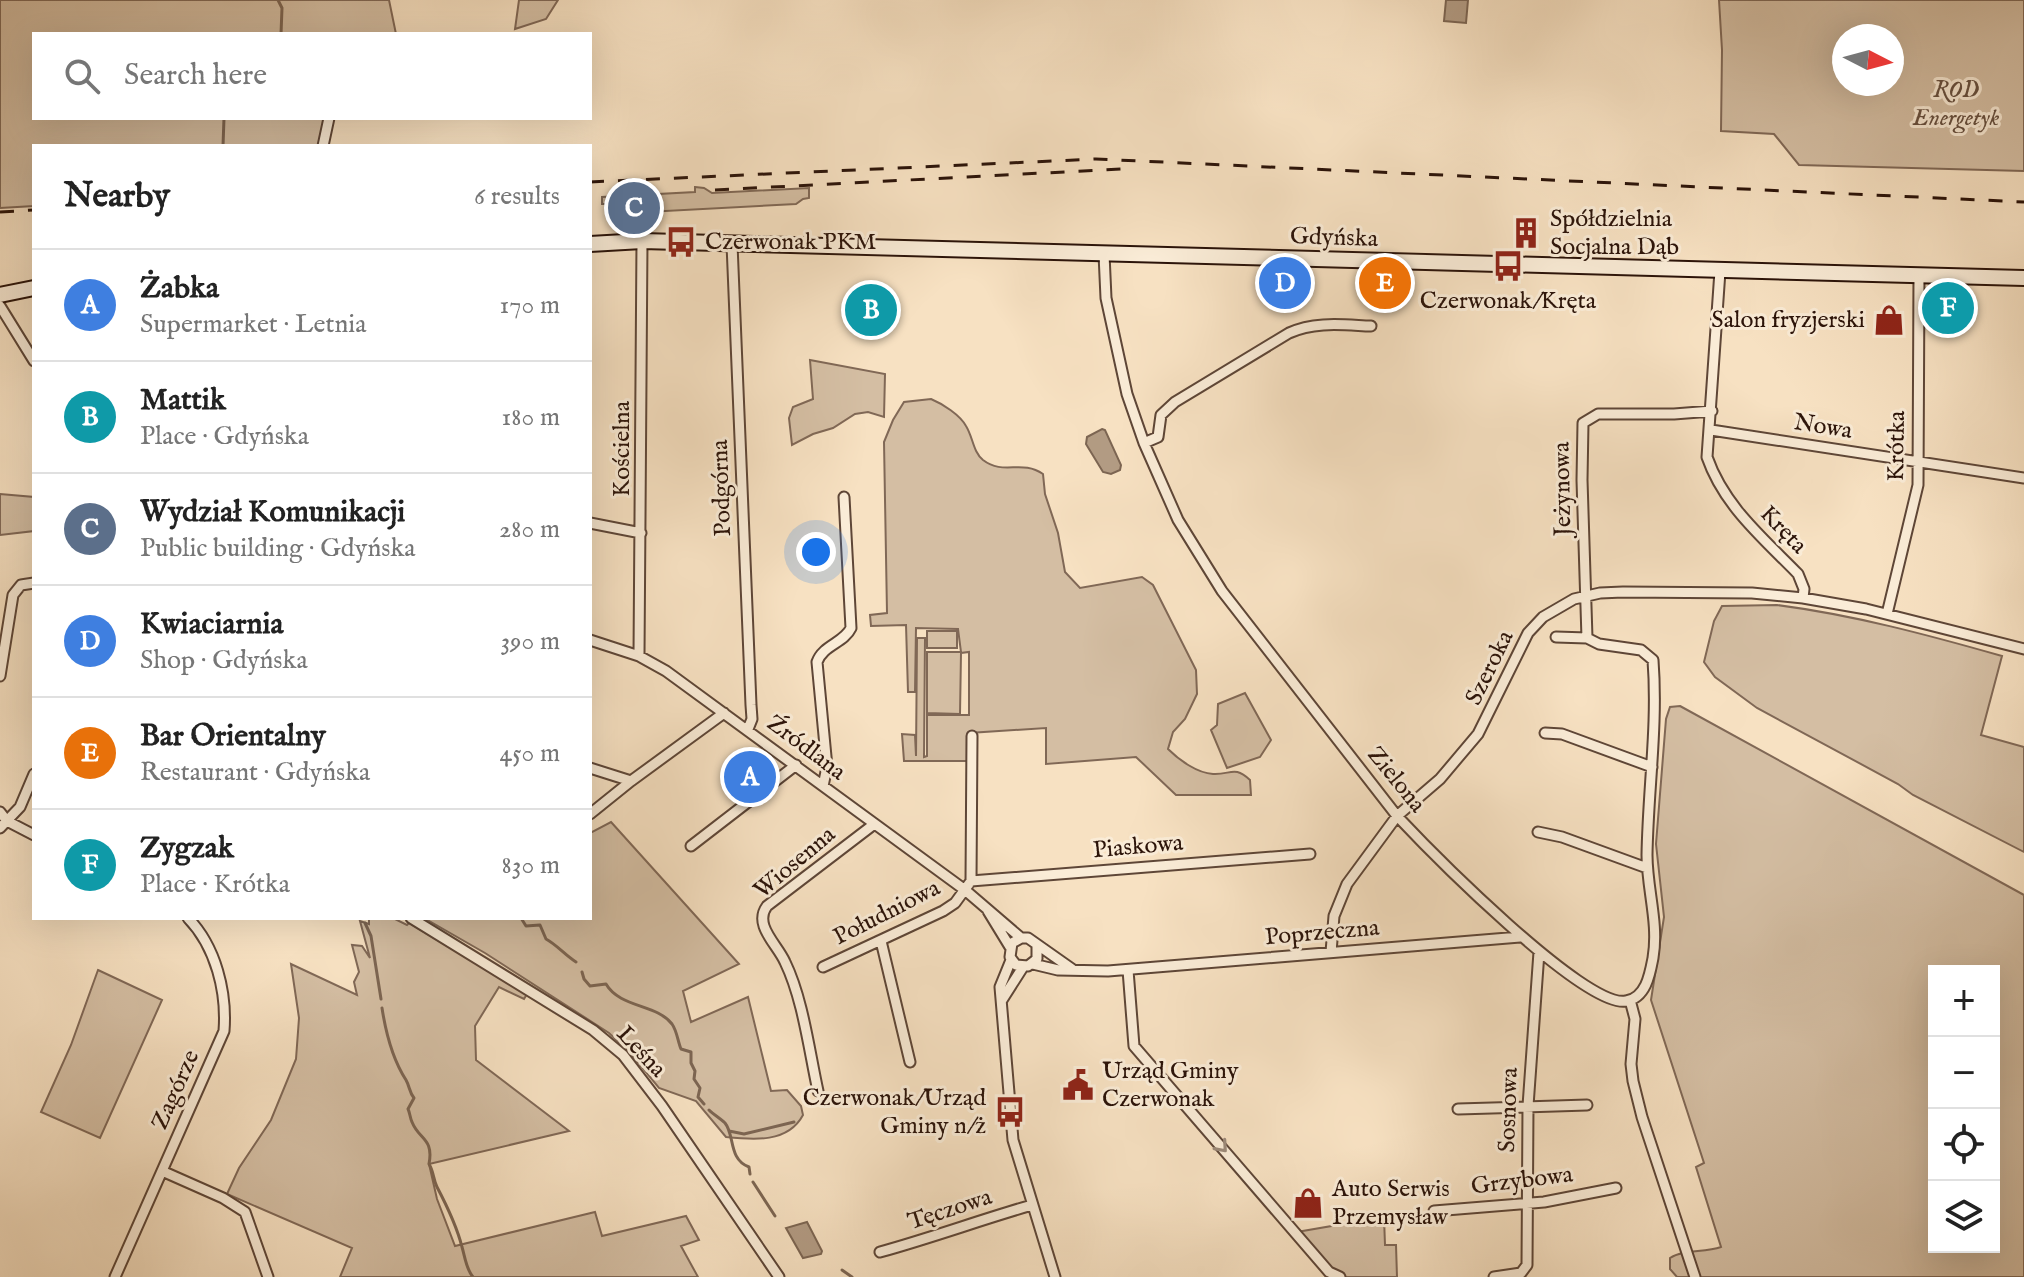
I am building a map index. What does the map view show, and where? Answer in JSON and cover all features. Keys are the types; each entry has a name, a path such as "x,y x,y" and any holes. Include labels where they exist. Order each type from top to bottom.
{"main road":[{"name":"Gdyńska","path":"592,235 629,237 642,241"},
{"name":"Gdyńska","path":"592,244 642,241 2024,278"},
{"path":"0,295 32,288"}],"street":[{"path":"323,144 329,120"},
{"name":"Kościelna","path":"639,656 642,241"},
{"name":"Podgórna","path":"732,244 752,719 748,729"},
{"name":"Zielona","path":"1104,254 1104,280 1115,347 1127,394 1144,443 1178,520 1207,569 1397,816 1520,937 1606,998 1617,1002 1630,1000"},
{"name":"Kręta","path":"1720,271 1707,457 1715,481 1737,511 1798,574 1804,589 1803,598"},
{"name":"Krótka","path":"1887,614 1918,485 1919,275"},
{"path":"0,306 32,358"},
{"path":"1144,443 1158,437 1161,415 1175,402 1289,333 1303,326 1371,326"},
{"name":"Jeżynowa","path":"1587,638 1583,423 1598,414 1712,411"},
{"name":"Nowa","path":"1711,430 2024,478"},
{"path":"823,786 827,767 817,662 824,651 848,634 851,628 844,497"},
{"path":"592,523 641,533"},
{"path":"0,676 13,595 21,585 32,583"},
{"name":"Szeroka","path":"1331,952 1334,916 1342,893 1397,816 1440,779 1478,734 1528,633 1559,605 1585,596 1623,592 1700,592 1803,598"},
{"path":"1803,598 1887,614 2024,649"},
{"path":"1556,637 1587,638 1599,644 1641,650 1653,660 1647,868 1655,926 1653,956 1645,987 1630,1000 1635,1019 1631,1064 1642,1117 1695,1277"},
{"name":"Źródlana","path":"592,641 639,656 666,671 748,729 873,825 968,886 1010,947"},
{"path":"592,812 724,713"},
{"path":"1545,733 1562,734 1652,767"},
{"path":"968,886 972,736"},
{"path":"691,846 796,765"},
{"path":"592,769 631,781"},
{"path":"4,824 24,800 32,779"},
{"path":"0,812 4,824"},
{"path":"4,824 32,834"},
{"name":"Wiosenna","path":"818,1091 793,981 780,951 763,925 764,909 873,825"},
{"path":"1538,832 1562,837 1647,868"},
{"name":"Piaskowa","path":"968,886 1310,854"},
{"name":"Południowa","path":"823,967 943,911 955,903 968,886"},
{"name":"Źródlana","path":"986,908 1021,938"},
{"name":"Zagórze","path":"115,1277 224,1031 226,1008 219,975 197,927 190,920"},
{"name":"Leśna","path":"414,920 593,1030 623,1055 662,1106 779,1277"},
{"name":"Poprzeczna","path":"1028,965 1058,970 1128,970 1520,937"},
{"path":"1055,1277 1013,1140 1000,987 1011,960 1010,947 1021,938 1031,939 1037,947 1072,969"},
{"path":"881,941 910,1062"},
{"path":"1002,1000 1038,956 1037,947"},
{"name":"Sosnowa","path":"1494,1277 1515,1275 1525,1270 1528,1257 1528,1106 1539,952"},
{"path":"1011,960 1028,965"},
{"path":"1128,970 1134,1046 1329,1272 1340,1277"},
{"path":"1458,1109 1587,1105"},
{"path":"162,1171 223,1198 245,1212 268,1277"},
{"name":"Grzybowa","path":"1434,1211 1528,1203 1616,1188"},
{"name":"Tęczowa","path":"880,1252 1032,1205"}],"green space":[{"path":"0,0 389,0 396,32 32,32 32,120 324,121 318,144 32,144 32,206 0,208"},
{"path":"519,0 558,0 546,19 515,29"},
{"name":"ROD Energetyk","path":"1719,0 2024,0 2024,171 1799,165 1774,134 1721,131"},
{"path":"695,187 712,193 809,188 809,198 796,204 647,212 653,209 652,203 602,204 602,197 695,192"},
{"path":"810,360 885,374 884,417 868,412 855,414 833,428 792,445 789,418 793,407 813,399"},
{"path":"931,399 951,410 963,422 983,460 998,467 1027,468 1043,474 1045,494 1058,533 1065,572 1080,588 1142,577 1153,585 1196,670 1197,694 1185,719 1173,732 1168,749 1201,771 1240,773 1250,780 1251,795 1176,795 1136,757 1046,764 1046,728 969,733 968,761 904,761 902,734 915,735 916,756 917,638 925,638 924,757 927,756 927,715 969,715 969,652 961,653 960,714 927,713 927,652 961,652 958,629 916,628 915,692 908,692 906,625 871,626 870,615 887,613 884,442 904,402"},
{"path":"0,494 32,497 32,531 0,535"},
{"path":"1777,605 1863,620 2002,656 1981,735 2024,747 2024,852 1913,795 1757,708 1715,677 1704,662 1714,621 1722,606"},
{"path":"927,631 957,631 957,648 927,648"},
{"path":"1245,693 1271,740 1260,757 1227,768 1211,730 1217,725 1218,704"},
{"path":"1680,706 2024,895 2024,1277 1677,1277 1670,1269 1670,1258 1675,1255 1721,1247 1696,1167 1704,1163 1651,1000 1664,917 1656,844 1666,719 1670,707"},
{"path":"611,822 739,964 683,991 691,1022 748,997 771,1091 787,1090 801,1106 803,1115 789,1131 759,1139 726,1137 696,1101 659,1088 609,1033 427,920 592,920 592,832"},
{"path":"369,920 409,923 527,994 524,999 499,987 475,1026 476,1060 569,1131 429,1164 437,1199 455,1246 595,1212 602,1236 686,1216 699,1240 681,1246 698,1277 340,1277 352,1248 227,1194 239,1168 271,1120 296,1059 299,1018 291,964 357,995 354,982 359,972 352,945 362,946 370,958 360,921 369,924"},
{"path":"98,970 162,1000 100,1138 41,1112 71,1045"},
{"path":"1384,1217 1385,1245 1396,1245 1397,1277 1345,1277 1330,1270 1297,1232"}],"shaded area":[{"path":"1446,0 1468,0 1466,23 1444,21"},
{"path":"1102,429 1121,465 1120,470 1111,474 1103,472 1086,444 1087,437"},
{"path":"807,1222 822,1251 821,1254 803,1258 786,1228"}],"waterway":[{"path":"278,0 282,8 281,32"},
{"path":"223,144 224,120"},
{"path":"522,920 526,926 540,925 546,939 576,962"},
{"path":"365,923 371,936 381,999"},
{"path":"582,972 590,986 606,984 620,998 657,1013 672,1024 681,1049 691,1052 694,1079 700,1088 698,1097 704,1104"},
{"path":"382,1008 394,1055 414,1098 408,1109 411,1120 428,1144 429,1164 455,1224 467,1267 473,1277"},
{"path":"709,1110 725,1123 735,1153 749,1167 750,1174"},
{"path":"729,1131 744,1134 794,1122"},
{"path":"753,1182 775,1216"},
{"path":"842,1270 852,1277"}],"railway":[{"path":"592,182 1096,159 2024,202"},
{"path":"715,190 1121,169"},
{"path":"0,212 32,210"}],"place":[{"name":"Wydział Komunikacji","path":"634,208"},
{"name":"Spółdzielnia Socjalna Dąb","path":"1526,233"},
{"name":"Czerwonak PKM","path":"681,242"},
{"name":"Czerwonak/Kręta","path":"1508,266"},
{"name":"Kwiaciarnia","path":"1285,283"},
{"name":"Bar Orientalny","path":"1385,283"},
{"name":"Zygzak","path":"1948,308"},
{"name":"Mattik","path":"871,310"},
{"name":"Salon fryzjerski","path":"1889,320"},
{"name":"Żabka","path":"750,777"},
{"name":"Urząd Gminy Czerwonak","path":"1078,1085"},
{"name":"Czerwonak/Urząd Gminy n/ż","path":"1010,1112"},
{"name":"Auto Serwis Przemysław","path":"1308,1203"}]}
